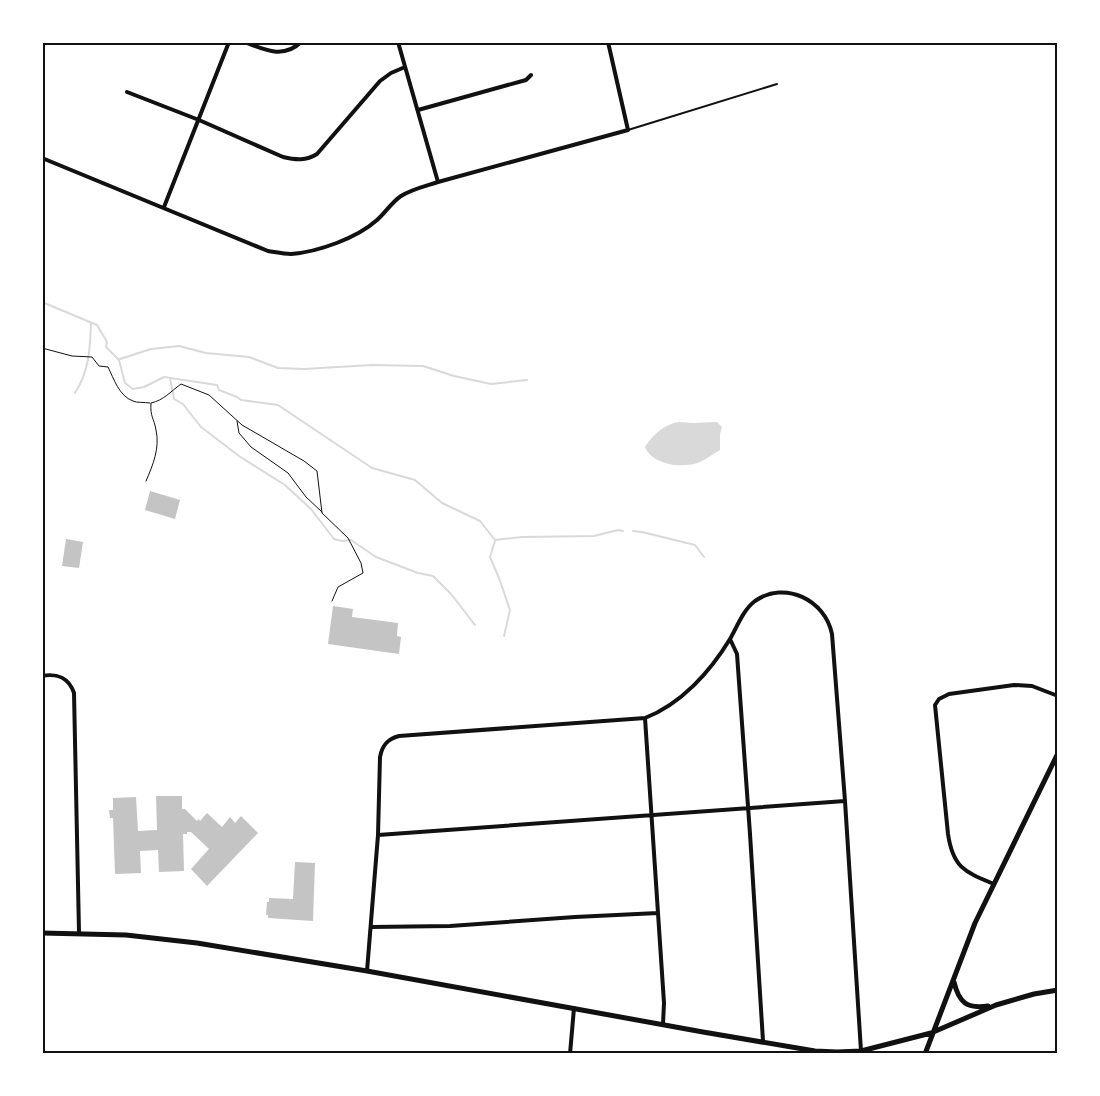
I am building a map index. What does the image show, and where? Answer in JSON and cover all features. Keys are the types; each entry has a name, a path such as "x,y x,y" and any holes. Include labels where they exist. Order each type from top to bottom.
{"main road":[{"path":"925,1054 976,923 1058,753"},
{"path":"42,933 126,934 197,943 815,1050 837,1052 861,1051 932,1033 996,1005"},
{"path":"954,981 958,997 969,1006 977,1008 1058,990"}],"street":[{"path":"164,207 229,42"},
{"path":"245,42 265,50 281,52 292,50 301,42"},
{"path":"398,42 438,182"},
{"path":"42,158 268,251 290,254 327,246 355,235 377,220 399,197 407,192 628,130 608,42"},
{"path":"127,92 199,120 283,157 293,160 306,160 317,154 380,81 390,73 405,67"},
{"path":"418,110 526,80 531,75"},
{"path":"367,971 378,835 380,757 384,745 393,737 644,718 656,714 676,701 713,665 750,606 756,601 775,593 784,592 800,595 816,606 827,618 832,634 861,1051"},
{"path":"730,639 737,654 749,808 763,1041"},
{"path":"42,676 53,674 67,680 74,692 79,932"},
{"path":"994,884 963,869 956,862 952,851 948,834 935,705 939,699 949,694 1014,685 1032,686 1058,696"},
{"path":"644,718 664,1003 663,1024"},
{"path":"378,835 845,801"},
{"path":"371,927 450,926 658,913"},
{"path":"570,1054 574,1008"}],"lane":[{"path":"628,130 777,84"}],"path":[{"path":"42,348 72,356 92,356 99,366 108,367 120,391 133,402 151,403 161,401 181,384 209,394 242,425 304,461 317,471 322,513"},
{"path":"146,481 157,453 157,430 150,414 151,403"},
{"path":"237,419 239,433 251,447 288,473 306,497 348,538 361,563 363,573 338,587 332,601"}],"shaded area":[{"path":"679,422 717,422 722,427 720,450 700,462 685,465 669,464 654,458 645,447 648,442 664,427"}],"building":[{"path":"150,491 180,500 175,519 145,510"},
{"path":"66,539 83,542 79,568 62,566"},
{"path":"333,606 353,609 352,617 398,623 397,636 401,637 399,654 328,644"},
{"path":"156,796 182,796 182,809 185,809 197,821 199,819 200,821 207,813 222,827 230,817 235,823 241,816 258,833 207,886 191,869 209,849 191,832 183,834 184,871 159,872 158,850 140,851 141,873 115,874 113,818 110,818 109,810 113,810 113,798 136,797 138,831 157,830"},
{"path":"295,862 315,863 313,921 268,918 268,915 266,915 269,898 293,899"}],"waterway":[{"path":"42,302 97,325 107,342 106,347 119,360 125,383 133,389 144,387 164,377 217,385 219,390 241,400 278,405 372,468 415,480 442,503 480,521 495,540 522,537 594,536 618,530 623,531"},
{"path":"75,393 86,368 91,324"},
{"path":"120,359 151,349 179,346 206,353 249,357 278,368 304,369 372,365 423,366 454,376 491,384 527,380"},
{"path":"170,378 174,399 183,404 201,427 239,456 285,485 311,509 334,539 342,541 351,540 376,557 418,573 433,576 451,594 475,625"},
{"path":"633,531 695,545 704,557"},
{"path":"495,541 490,557 510,610 504,636"}]}
